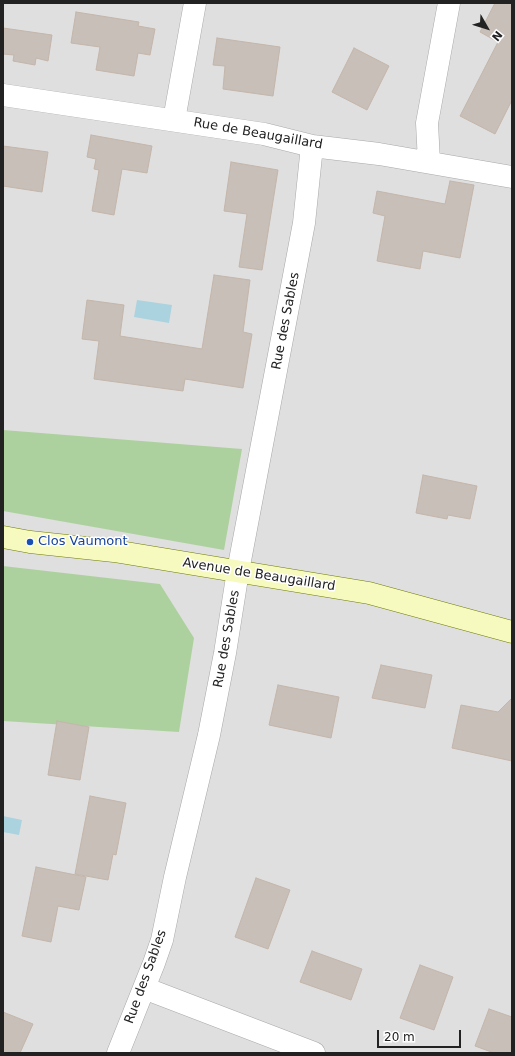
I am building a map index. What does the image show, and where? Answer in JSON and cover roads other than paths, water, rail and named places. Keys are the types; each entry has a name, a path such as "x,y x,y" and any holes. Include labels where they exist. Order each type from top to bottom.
{"main road":[{"name":"Avenue de Beaugaillard","path":"3,537 30,542 114,551 369,593 512,632"}],"street":[{"path":"174,120 195,3"},
{"path":"429,162 426,123 448,3"},
{"name":"Rue de Beaugaillard","path":"3,94 264,134 312,146 379,154 512,177"},
{"name":"Rue des Sables","path":"118,1053 162,940 175,876 209,735 225,652 238,572 304,223 312,146"},
{"path":"144,988 314,1053"}],"water":[{"path":"137,300 172,305 169,323 134,317"},
{"path":"3,816 22,820 19,835 3,832"}],"place":[{"name":"Clos Vaumont","path":"30,542"}]}
